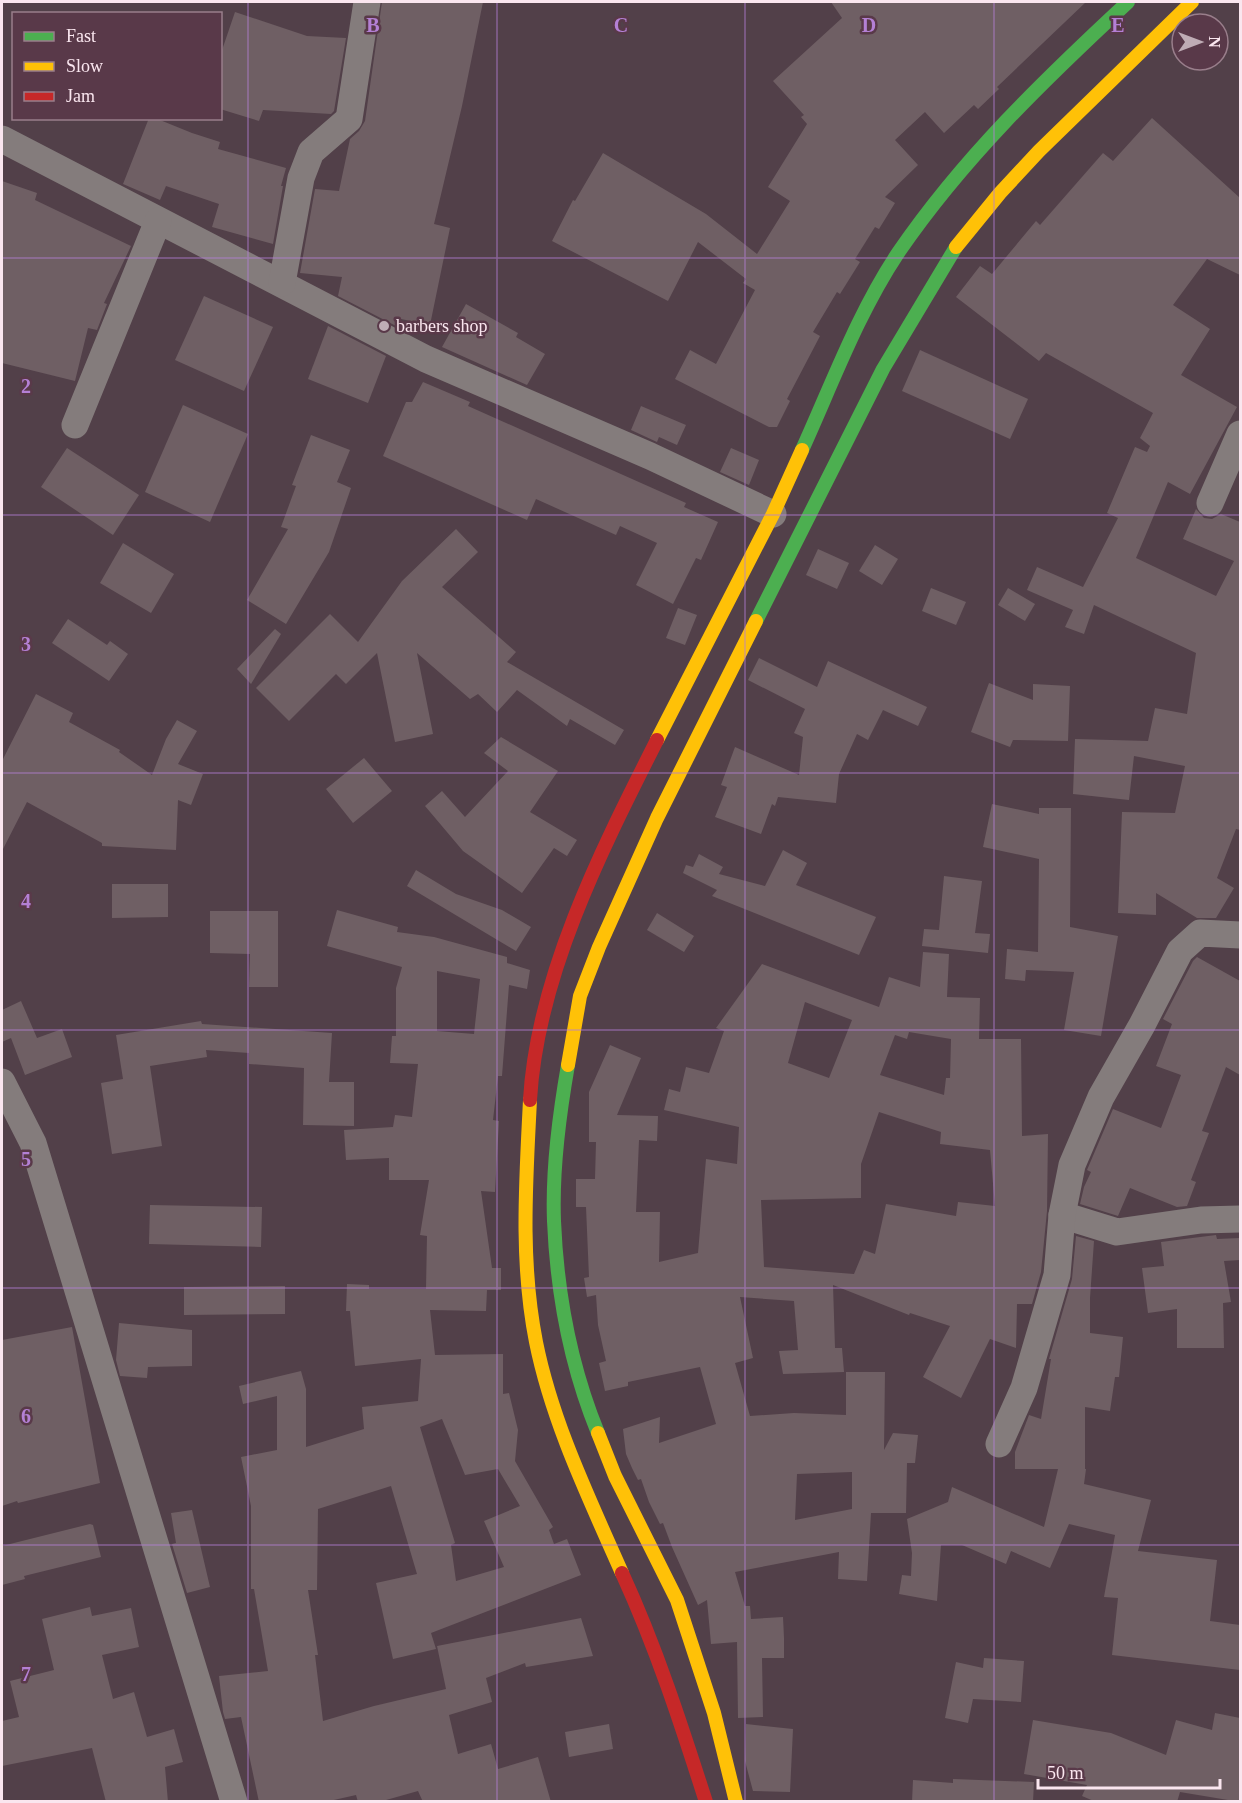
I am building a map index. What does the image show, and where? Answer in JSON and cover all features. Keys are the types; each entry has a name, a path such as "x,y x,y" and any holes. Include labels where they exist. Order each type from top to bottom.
{"main road":[{"path":"706,1802 681,1723 642,1616 576,1469 551,1398 536,1342 527,1277 524,1209 531,1079 542,1017 558,962 607,838 773,514 864,312 898,254 973,155 1040,85 1128,2"},
{"path":"736,1802 714,1713 677,1600 615,1476 589,1411 573,1350 560,1285 554,1220 556,1163 563,1093 580,996 599,947 662,808 883,369 932,285 958,243 1000,193 1039,151 1192,2"}],"street":[{"path":"282,283 301,178 312,152 349,119 368,2"},
{"path":"2,139 426,358 650,456 773,514"},
{"path":"75,425 158,221"},
{"path":"1210,503 1240,434"},
{"path":"999,1444 1024,1388 1057,1275 1062,1215 1072,1165 1101,1097 1180,951 1200,933 1238,930"},
{"path":"2,1082 33,1143 234,1802"},
{"path":"1062,1215 1117,1232 1202,1220 1240,1219"}],"building":[{"path":"382,2 483,2 462,106 434,224 450,228 430,325 401,319 398,327 338,296 342,277 300,273 315,189 339,191 350,139 365,121"},
{"path":"831,2 1086,2 997,87 999,89 978,109 974,105 944,133 925,112 895,140 918,165 885,197 895,203 879,229 875,227 855,259 860,262 840,294 837,292 813,332 820,336 787,399 790,401 777,427 769,427 675,379 690,350 716,364 755,290 743,283 746,279 698,242 668,301 552,241 573,200 575,201 603,153 706,214 757,254 790,201 768,187 807,124 801,117 804,115 773,81 842,18"},
{"path":"235,12 307,36 346,38 334,111 331,114 263,110 259,121 222,110 222,50"},
{"path":"1152,118 1240,198 1240,275 1207,259 1173,305 1210,329 1181,375 1237,407 1190,494 1168,482 1136,558 1216,596 1234,561 1183,539 1196,509 1204,518 1212,519 1221,514 1240,522 1240,830 1236,829 1217,878 1234,888 1216,918 1197,918 1156,893 1156,915 1118,913 1122,812 1175,813 1185,766 1134,756 1129,800 1073,794 1075,739 1148,741 1155,708 1187,714 1196,653 1094,605 1084,634 1065,627 1073,610 1027,590 1037,567 1083,587 1118,518 1107,513 1135,447 1147,452 1150,446 1140,438 1153,413 1046,353 1039,361 956,297 980,266 992,274 1036,221 1040,225 1103,153 1113,161"},
{"path":"148,120 160,120 220,142 218,149 286,168 281,186 283,186 273,244 212,227 219,204 166,186 160,200 123,184"},
{"path":"2,181 37,193 35,200 131,246 104,303 107,304 97,330 88,328 75,381 2,363"},
{"path":"204,296 273,327 244,391 175,360"},
{"path":"466,304 518,333 516,337 545,354 527,385 442,347"},
{"path":"328,326 386,356 368,403 308,379"},
{"path":"920,350 1028,399 1010,439 902,391"},
{"path":"423,382 470,402 468,406 686,503 684,507 718,522 701,560 696,558 673,604 636,585 657,543 620,526 616,535 536,499 527,520 383,456 406,402 412,402"},
{"path":"183,405 248,434 210,522 145,492"},
{"path":"641,406 686,425 677,445 659,437 657,442 631,430"},
{"path":"311,435 350,450 337,482 351,488 329,552 286,624 247,600 288,529 281,527 296,486 292,485"},
{"path":"67,448 139,495 113,535 41,487"},
{"path":"731,448 759,460 749,485 720,472"},
{"path":"456,529 478,552 442,587 516,652 507,662 624,730 615,745 570,719 567,726 517,690 497,712 478,694 470,699 417,653 433,734 395,742 377,653 346,684 336,674 289,721 256,688 330,614 358,642 402,581"},
{"path":"123,543 174,574 151,613 100,583"},
{"path":"875,545 898,559 882,585 859,571"},
{"path":"818,549 849,563 837,589 806,575"},
{"path":"931,588 966,602 956,625 922,611"},
{"path":"1008,588 1035,604 1025,621 998,605"},
{"path":"678,608 697,615 685,645 666,638"},
{"path":"68,619 107,645 110,641 128,654 109,681 52,643"},
{"path":"275,629 281,634 251,684 237,669"},
{"path":"759,658 817,687 828,661 927,707 918,726 883,710 868,740 857,734 839,774 836,803 778,797 775,806 772,804 761,834 715,817 727,787 721,785 735,747 799,775 803,737 794,733 805,709 748,680"},
{"path":"989,683 1033,700 1033,684 1070,686 1068,741 1013,740 1010,747 971,732"},
{"path":"36,694 73,713 69,722 120,750 119,752 152,775 166,739 177,720 197,731 178,764 203,774 191,805 178,800 176,850 102,846 102,843 27,802 2,851 2,761"},
{"path":"501,737 558,771 530,812 577,840 567,856 554,848 522,893 463,851 425,806 442,791 465,817 508,771 484,753"},
{"path":"364,758 392,791 353,823 326,789"},
{"path":"992,804 1039,814 1039,808 1071,808 1070,927 1118,936 1101,1036 1064,1030 1074,972 1026,970 1025,981 1005,979 1007,949 1038,952 1039,859 983,847"},
{"path":"783,850 807,863 796,885 876,917 859,955 712,896 717,890 683,873 686,865 693,867 699,854 723,867 719,874 765,886"},
{"path":"416,870 456,894 502,910 531,927 516,951 407,886"},
{"path":"944,876 982,881 975,933 990,934 988,953 922,946 924,929 939,930"},
{"path":"112,884 168,884 168,917 112,918"},
{"path":"337,910 398,927 397,932 434,937 507,957 507,963 530,970 527,989 509,985 502,1076 498,1076 493,1120 499,1121 495,1192 481,1191 492,1268 501,1268 501,1290 487,1290 486,1311 430,1310 435,1355 503,1354 503,1394 509,1393 518,1430 515,1461 553,1527 549,1530 554,1544 567,1539 581,1575 431,1633 436,1649 393,1659 376,1583 417,1574 391,1486 318,1509 317,1590 308,1590 318,1655 315,1655 323,1721 446,1689 437,1646 581,1618 593,1656 526,1667 525,1663 486,1678 492,1702 449,1715 458,1754 491,1744 498,1769 538,1757 551,1802 423,1802 418,1791 379,1802 358,1802 356,1795 325,1802 259,1802 241,1717 225,1719 223,1712 219,1676 268,1671 254,1589 251,1589 251,1506 241,1457 277,1450 277,1396 243,1404 239,1386 301,1371 306,1389 306,1447 364,1429 362,1407 418,1401 421,1359 355,1366 350,1311 346,1311 347,1284 369,1285 369,1289 426,1289 427,1236 420,1235 429,1180 389,1180 389,1158 346,1160 344,1130 393,1127 395,1115 412,1117 418,1064 390,1063 392,1036 396,1036 396,988 402,967 327,946","holes":["437,971 480,979 474,1034 437,1031","442,1419 465,1475 498,1469 520,1506 484,1521 504,1567 456,1581 451,1545 455,1543 420,1427"]},
{"path":"210,911 278,911 278,987 249,987 250,954 210,953"},
{"path":"657,913 694,936 684,952 647,930"},
{"path":"923,952 949,954 947,997 980,998 979,1039 1021,1039 1022,1136 1048,1134 1047,1211 1041,1272 1032,1304 1017,1304 1016,1348 990,1339 961,1398 923,1377 950,1326 910,1313 909,1315 833,1285 835,1348 842,1348 844,1372 783,1374 779,1351 798,1350 794,1301 740,1297 753,1358 735,1363 750,1416 794,1413 846,1415 846,1372 885,1372 884,1450 893,1433 918,1435 915,1463 907,1463 906,1513 871,1513 867,1581 838,1579 839,1552 735,1572 745,1606 750,1606 751,1619 783,1617 784,1638 784,1658 762,1658 763,1717 738,1718 737,1642 711,1644 707,1600 698,1605 663,1523 660,1524 641,1479 638,1480 626,1454 623,1429 660,1417 659,1443 716,1424 700,1367 628,1382 628,1386 605,1391 599,1363 606,1361 598,1325 596,1295 587,1297 584,1278 589,1277 586,1207 576,1207 576,1179 595,1179 596,1142 589,1142 589,1092 610,1045 641,1058 617,1115 658,1116 657,1141 639,1140 636,1212 660,1212 659,1262 698,1253 706,1159 737,1164 739,1127 664,1110 669,1089 680,1092 686,1067 709,1073 724,1031 716,1028 762,964 879,1007 889,977 920,987","holes":["805,1002 852,1020 829,1078 788,1063","909,1032 951,1039 950,1078 946,1078 944,1095 880,1075 895,1035 907,1039","879,1112 941,1132 940,1144 990,1150 995,1206 958,1202 956,1216 886,1204 875,1254 864,1250 854,1274 764,1267 761,1200 861,1198 861,1164","852,1472 852,1509 795,1520 797,1474"]},
{"path":"1197,957 1240,981 1240,1075 1226,1067 1202,1131 1209,1133 1191,1180 1196,1182 1187,1206 1177,1207 1130,1188 1118,1216 1080,1204 1091,1172 1087,1170 1113,1109 1161,1128 1181,1075 1156,1066 1172,1024 1163,1019"},
{"path":"21,1001 37,1038 62,1029 72,1057 25,1075 11,1038 2,1042 2,1010"},
{"path":"201,1021 202,1024 332,1033 329,1082 354,1082 354,1126 303,1125 304,1068 249,1064 249,1053 206,1050 207,1057 150,1066 162,1146 112,1154 101,1083 123,1079 116,1035"},
{"path":"150,1205 262,1207 261,1247 149,1244"},
{"path":"1216,1235 1217,1239 1240,1238 1240,1260 1224,1261 1231,1302 1223,1303 1224,1348 1177,1348 1177,1309 1148,1313 1142,1268 1164,1266 1161,1242"},
{"path":"1076,1236 1094,1241 1090,1333 1123,1337 1119,1377 1115,1377 1110,1411 1085,1407 1086,1469 1084,1484 1151,1500 1138,1551 1217,1560 1210,1621 1240,1625 1240,1670 1112,1655 1118,1598 1104,1597 1115,1535 1069,1524 1050,1568 1011,1551 1006,1564 962,1545 941,1545 937,1601 899,1594 902,1575 911,1576 912,1553 907,1519 948,1502 952,1487 1044,1527 1058,1469 1015,1469 1015,1452 1029,1415 1041,1419 1051,1359 1049,1359 1072,1279"},
{"path":"285,1286 285,1314 184,1315 184,1287"},
{"path":"119,1323 192,1330 192,1366 148,1367 147,1378 120,1376 116,1360"},
{"path":"72,1327 100,1483 2,1506 2,1340"},
{"path":"192,1510 210,1587 187,1593 172,1544 176,1543 171,1513"},
{"path":"93,1525 101,1557 24,1576 25,1579 2,1585 2,1546"},
{"path":"90,1607 92,1616 131,1608 139,1647 102,1655 113,1699 134,1692 147,1737 174,1729 183,1762 165,1767 168,1802 106,1802 92,1748 2,1766 2,1721 19,1717 10,1681 54,1670 42,1619"},
{"path":"984,1658 1024,1661 1021,1702 973,1699 968,1723 945,1718 956,1662 983,1668"},
{"path":"1215,1713 1240,1718 1240,1802 1180,1792 1177,1802 1096,1802 1082,1796 1087,1785 1024,1774 1033,1720 1111,1733 1166,1755 1176,1720 1212,1730"},
{"path":"609,1724 613,1749 569,1757 565,1732"},
{"path":"746,1724 793,1729 790,1792 753,1791 745,1761"},
{"path":"953,1779 1034,1782 1033,1802 912,1802 913,1780 953,1783"}],"traffic: fast":[{"path":"802,450 870,300 898,253 923,218 977,152 1006,121 1128,2"},
{"path":"756,621 883,369 956,247"},
{"path":"568,1065 555,1163 554,1221 558,1275 573,1356 598,1433"}],"traffic: slow":[{"path":"956,247 1000,193 1039,151 1192,2"},
{"path":"657,740 773,514 802,450"},
{"path":"568,1065 580,996 599,947 657,818 756,621"},
{"path":"530,1100 526,1251 536,1342 562,1430 622,1573"},
{"path":"598,1433 615,1476 677,1600 714,1713 736,1802"}],"traffic: jam":[{"path":"530,1100 535,1053 545,1007 559,960 594,869 657,740"},
{"path":"622,1573 657,1657 706,1802"}],"place":[{"name":"barbers shop","path":"384,326"}]}
